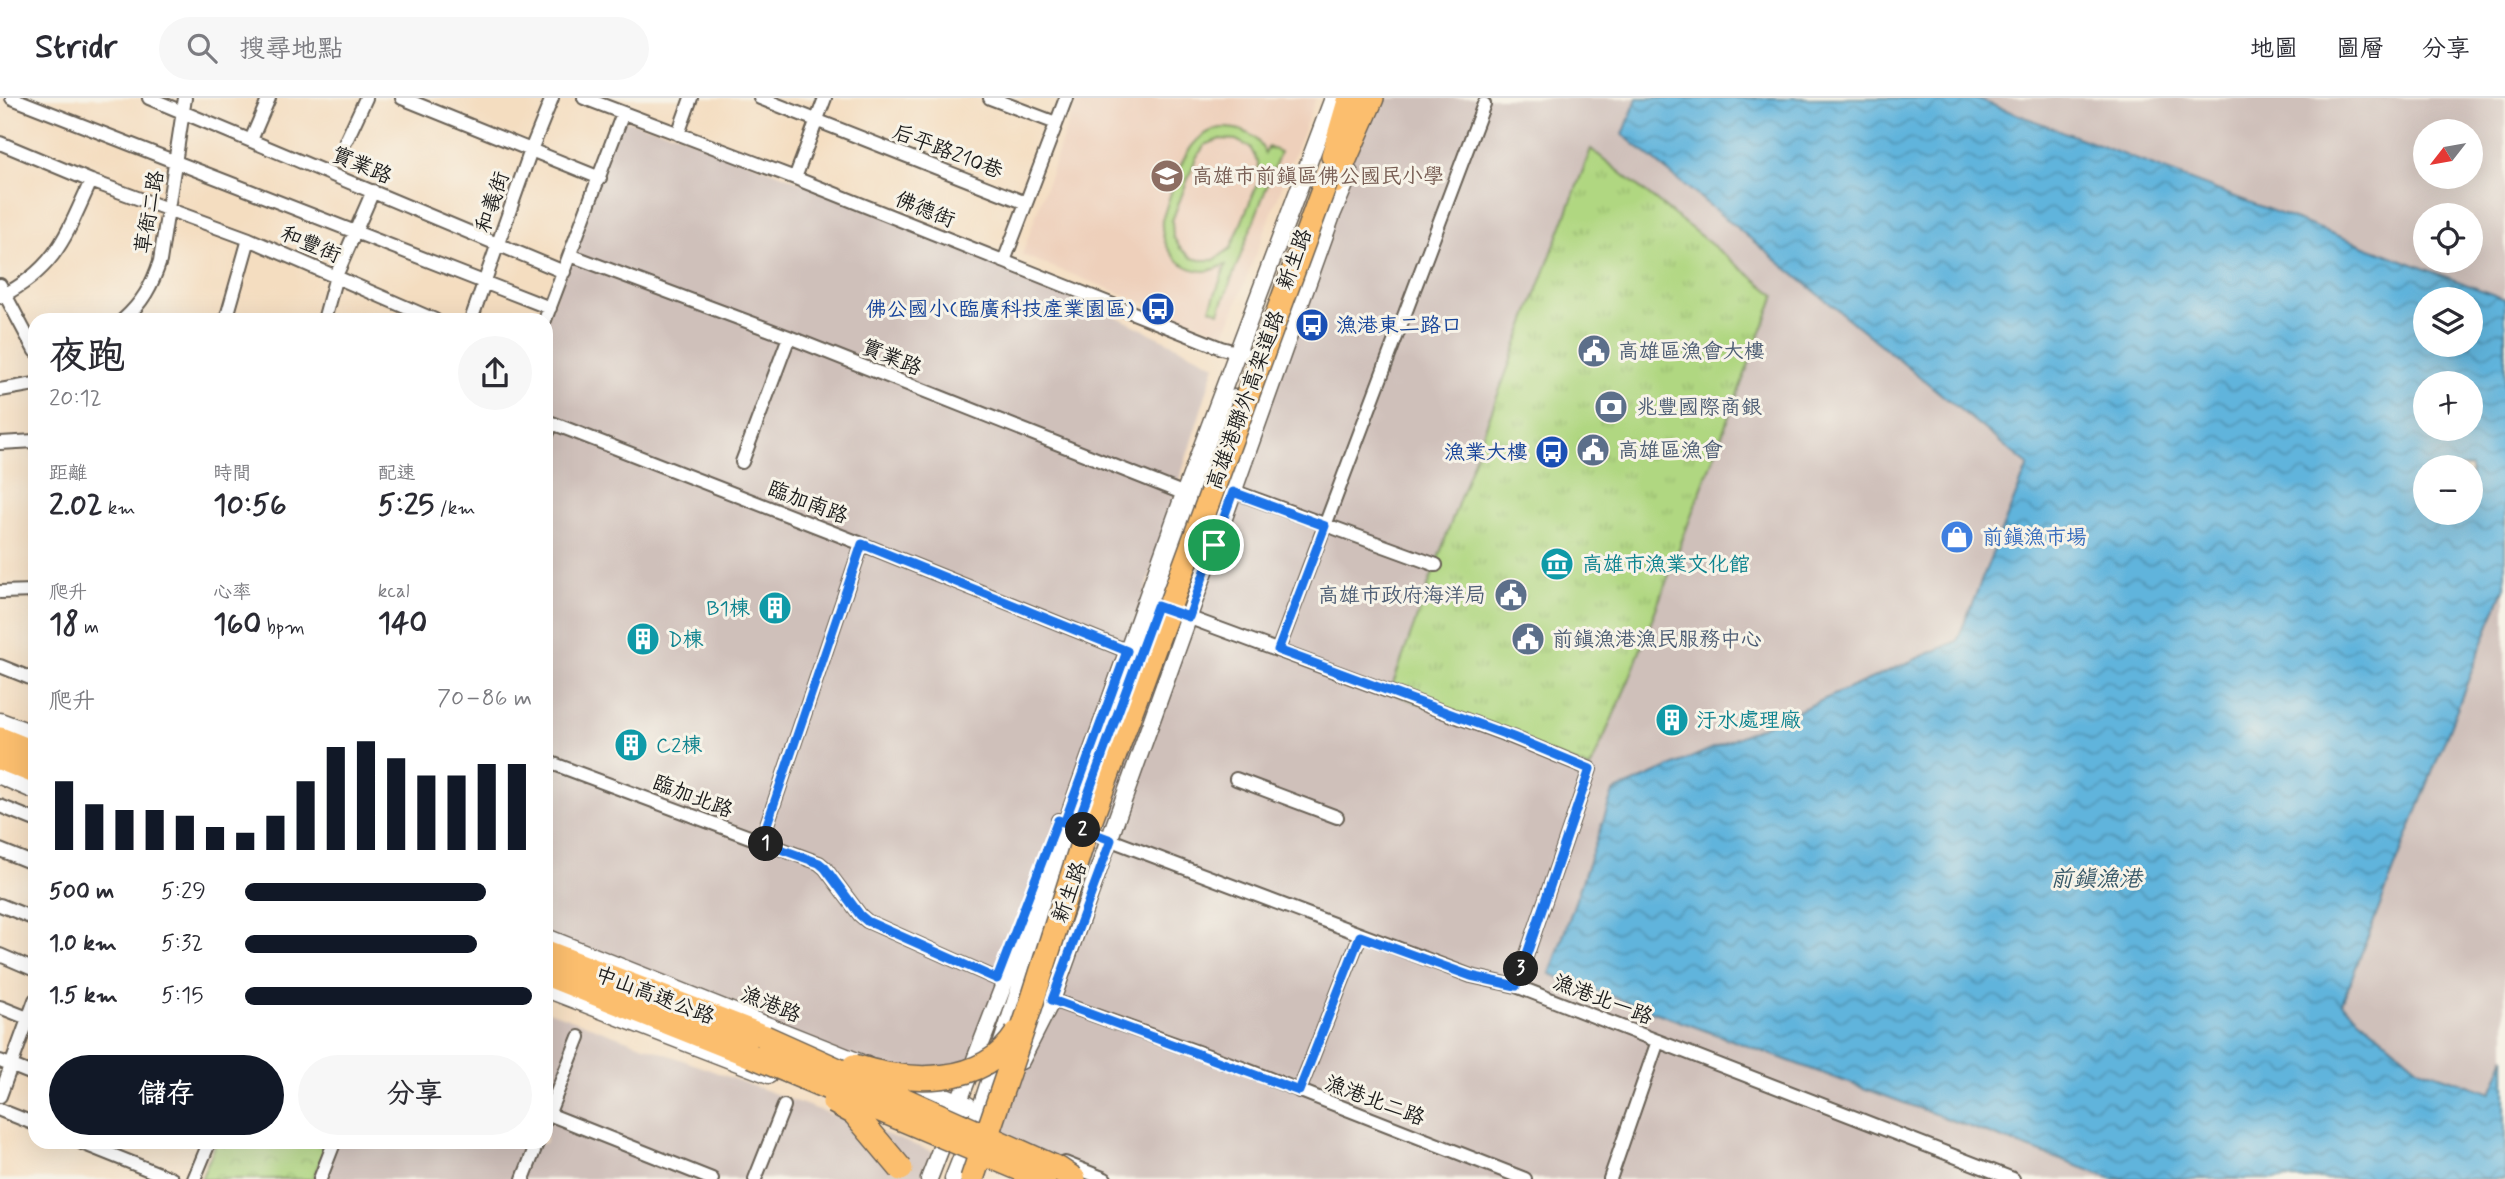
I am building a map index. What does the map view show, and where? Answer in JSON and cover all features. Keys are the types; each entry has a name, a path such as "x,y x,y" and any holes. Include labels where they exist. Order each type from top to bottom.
{"highway":[{"path":"1331,180 1348,98"},
{"name":"高雄港聯外高架道路","path":"985,1179 1093,849 1331,180 1356,98"},
{"name":"高雄港聯外高架道路","path":"972,1179 1082,844 1331,180 1365,98"},
{"path":"1331,180 1372,98"},
{"path":"0,739 28,750"},
{"path":"0,758 28,769"},
{"name":"中山高速公路","path":"553,955 758,1047"},
{"name":"中山高速公路","path":"553,976 758,1047"},
{"path":"758,1047 872,1072 922,1078 950,1076 979,1068 998,1056 1015,1037 1030,1008"},
{"path":"758,1047 854,1113 885,1148 906,1179"},
{"path":"758,1047 1044,1179"},
{"path":"758,1047 1059,1169 1073,1179"}],"street":[{"path":"12,98 550,307"},
{"name":"實業路","path":"149,98 564,272"},
{"name":"草衙二路","path":"130,313 153,283 160,261 186,98"},
{"path":"251,140 269,98"},
{"path":"346,141 366,98"},
{"path":"402,98 600,178"},
{"name":"和義街","path":"474,313 552,98"},
{"name":"佛德街","path":"584,98 1240,353"},
{"path":"678,134 691,98"},
{"name":"后平路210巷","path":"760,98 1026,203"},
{"path":"795,178 825,98"},
{"path":"990,98 1056,123"},
{"path":"1004,261 1066,98"},
{"name":"新生路","path":"1240,353 1326,98"},
{"name":"新生路","path":"979,1130 965,1104 1002,981 1067,824 1333,98"},
{"name":"新生路","path":"1240,353 1348,98"},
{"name":"新生路","path":"953,1179 1052,1000 1332,215 1381,98"},
{"path":"1278,650 1484,104"},
{"path":"548,313 623,113"},
{"path":"0,143 91,181 249,239"},
{"path":"28,338 2,292 42,270 59,249 91,181"},
{"path":"326,313 336,276 373,191"},
{"name":"和豐街","path":"228,313 249,239 419,313"},
{"name":"實業路","path":"570,255 789,337 1187,495"},
{"path":"742,462 789,337"},
{"path":"0,390 28,385"},
{"name":"臨加南路","path":"553,423 1124,650"},
{"path":"0,443 28,441"},
{"path":"1233,492 1436,565"},
{"path":"761,842 862,544"},
{"path":"0,592 28,591"},
{"path":"1147,602 1513,737 1590,769 1516,986"},
{"name":"新生路","path":"923,1179 940,1141 965,1104 1020,987 1067,824 1124,650 1147,602"},
{"path":"0,666 28,677"},
{"path":"0,720 28,731"},
{"name":"臨加北路","path":"553,764 819,863 867,921 1002,981"},
{"path":"0,776 28,788"},
{"path":"1236,779 1337,817"},
{"path":"0,806 28,817"},
{"name":"漁港北一路","path":"1067,824 1360,936 1471,976 1516,986 2013,1179"},
{"path":"0,850 28,861"},
{"path":"0,905 28,916"},
{"path":"1299,1091 1360,936"},
{"name":"漁港路","path":"553,940 965,1104"},
{"path":"0,955 28,967"},
{"path":"553,992 969,1153"},
{"name":"漁港北二路","path":"1052,1000 1299,1091 1525,1179"},
{"path":"0,1007 28,1018"},
{"path":"0,1096 6,1063 28,1027"},
{"path":"553,1101 579,1037"},
{"path":"1610,1179 1658,1041"},
{"path":"6,1063 28,1072"},
{"path":"755,1179 784,1106"},
{"path":"0,1110 28,1121"},
{"path":"553,1118 712,1179"},
{"path":"979,1130 1105,1179"},
{"name":"新生路","path":"929,1179 940,1141"},
{"path":"97,1149 172,1179"},
{"path":"194,1179 206,1149"},
{"path":"320,1179 332,1149"},
{"path":"523,1179 535,1149"},
{"name":"新生路","path":"962,1179 969,1153"}],"shaded area":[{"name":"高雄市前鎮區佛公國民小學","path":"1077,98 1316,98 1225,334 1022,255"},
{"path":"1361,98 1637,98 1623,136 2028,465 1957,641 1613,792 1550,973 2113,1179 1087,1179 985,1136"},
{"path":"1974,98 2505,98 2505,299 2483,291 2483,287 2473,287 2436,273 2483,273 2483,203 2413,203 2413,264"},
{"path":"614,117 678,134 1004,261 1215,365 1127,651 958,1102 553,940 553,313 549,313"},
{"path":"2505,586 2505,1057 2491,1094 2419,1068 2342,1003"},
{"path":"553,1013 934,1152 924,1179 313,1179 325,1149 553,1149"}],"green space":[{"path":"1221,128 1242,130 1258,141 1265,153 1268,147 1280,152 1219,312 1210,308 1226,265 1205,271 1186,266 1167,247 1162,229 1162,220 1181,165 1188,152 1207,133","holes":["1220,139 1236,140 1250,147 1258,163 1259,180 1231,248 1214,260 1192,258 1180,248 1173,236 1172,221 1196,158 1205,145"]},
{"path":"1591,149 1775,295 1629,680 1590,769 1390,692 1483,434"},
{"path":"214,1149 325,1149 313,1179 201,1179"}],"water":[{"name":"前鎮漁港","path":"1637,98 1974,98 2413,264 2413,273 2436,273 2473,287 2413,287 2413,357 2483,357 2483,291 2505,299 2505,586 2342,1003 2419,1068 2491,1093 2505,1057 2505,1179 2113,1179 1550,974 1613,792 1957,641 2028,465 1623,135"}],"place":[{"name":"高雄市前鎮區佛公國民小學","path":"1167,176"},
{"name":"佛公國小(臨廣科技產業園區)","path":"1158,309"},
{"name":"漁港東二路口","path":"1312,325"},
{"name":"高雄區漁會大樓","path":"1594,351"},
{"name":"兆豐國際商銀","path":"1611,407"},
{"name":"高雄區漁會","path":"1593,450"},
{"name":"漁業大樓","path":"1552,452"},
{"name":"前鎮漁市場","path":"1957,537"},
{"name":"高雄市漁業文化館","path":"1557,564"},
{"name":"高雄市政府海洋局","path":"1511,595"},
{"name":"B1棟","path":"775,608"},
{"name":"D棟","path":"643,639"},
{"name":"前鎮漁港漁民服務中心","path":"1528,639"},
{"name":"汙水處理廠","path":"1672,720"},
{"name":"C2棟","path":"631,745"}],"route":[{"path":"1214,545 1189,617 1157,606 1076,827 1058,820 997,979 867,921 819,863 761,842 862,544 1127,651 1065,821 1066,823 1076,827 1111,840 1052,1000 1299,1091 1360,936 1471,976 1516,986 1590,769 1513,737 1278,650 1325,526 1233,492 1214,545"}]}
